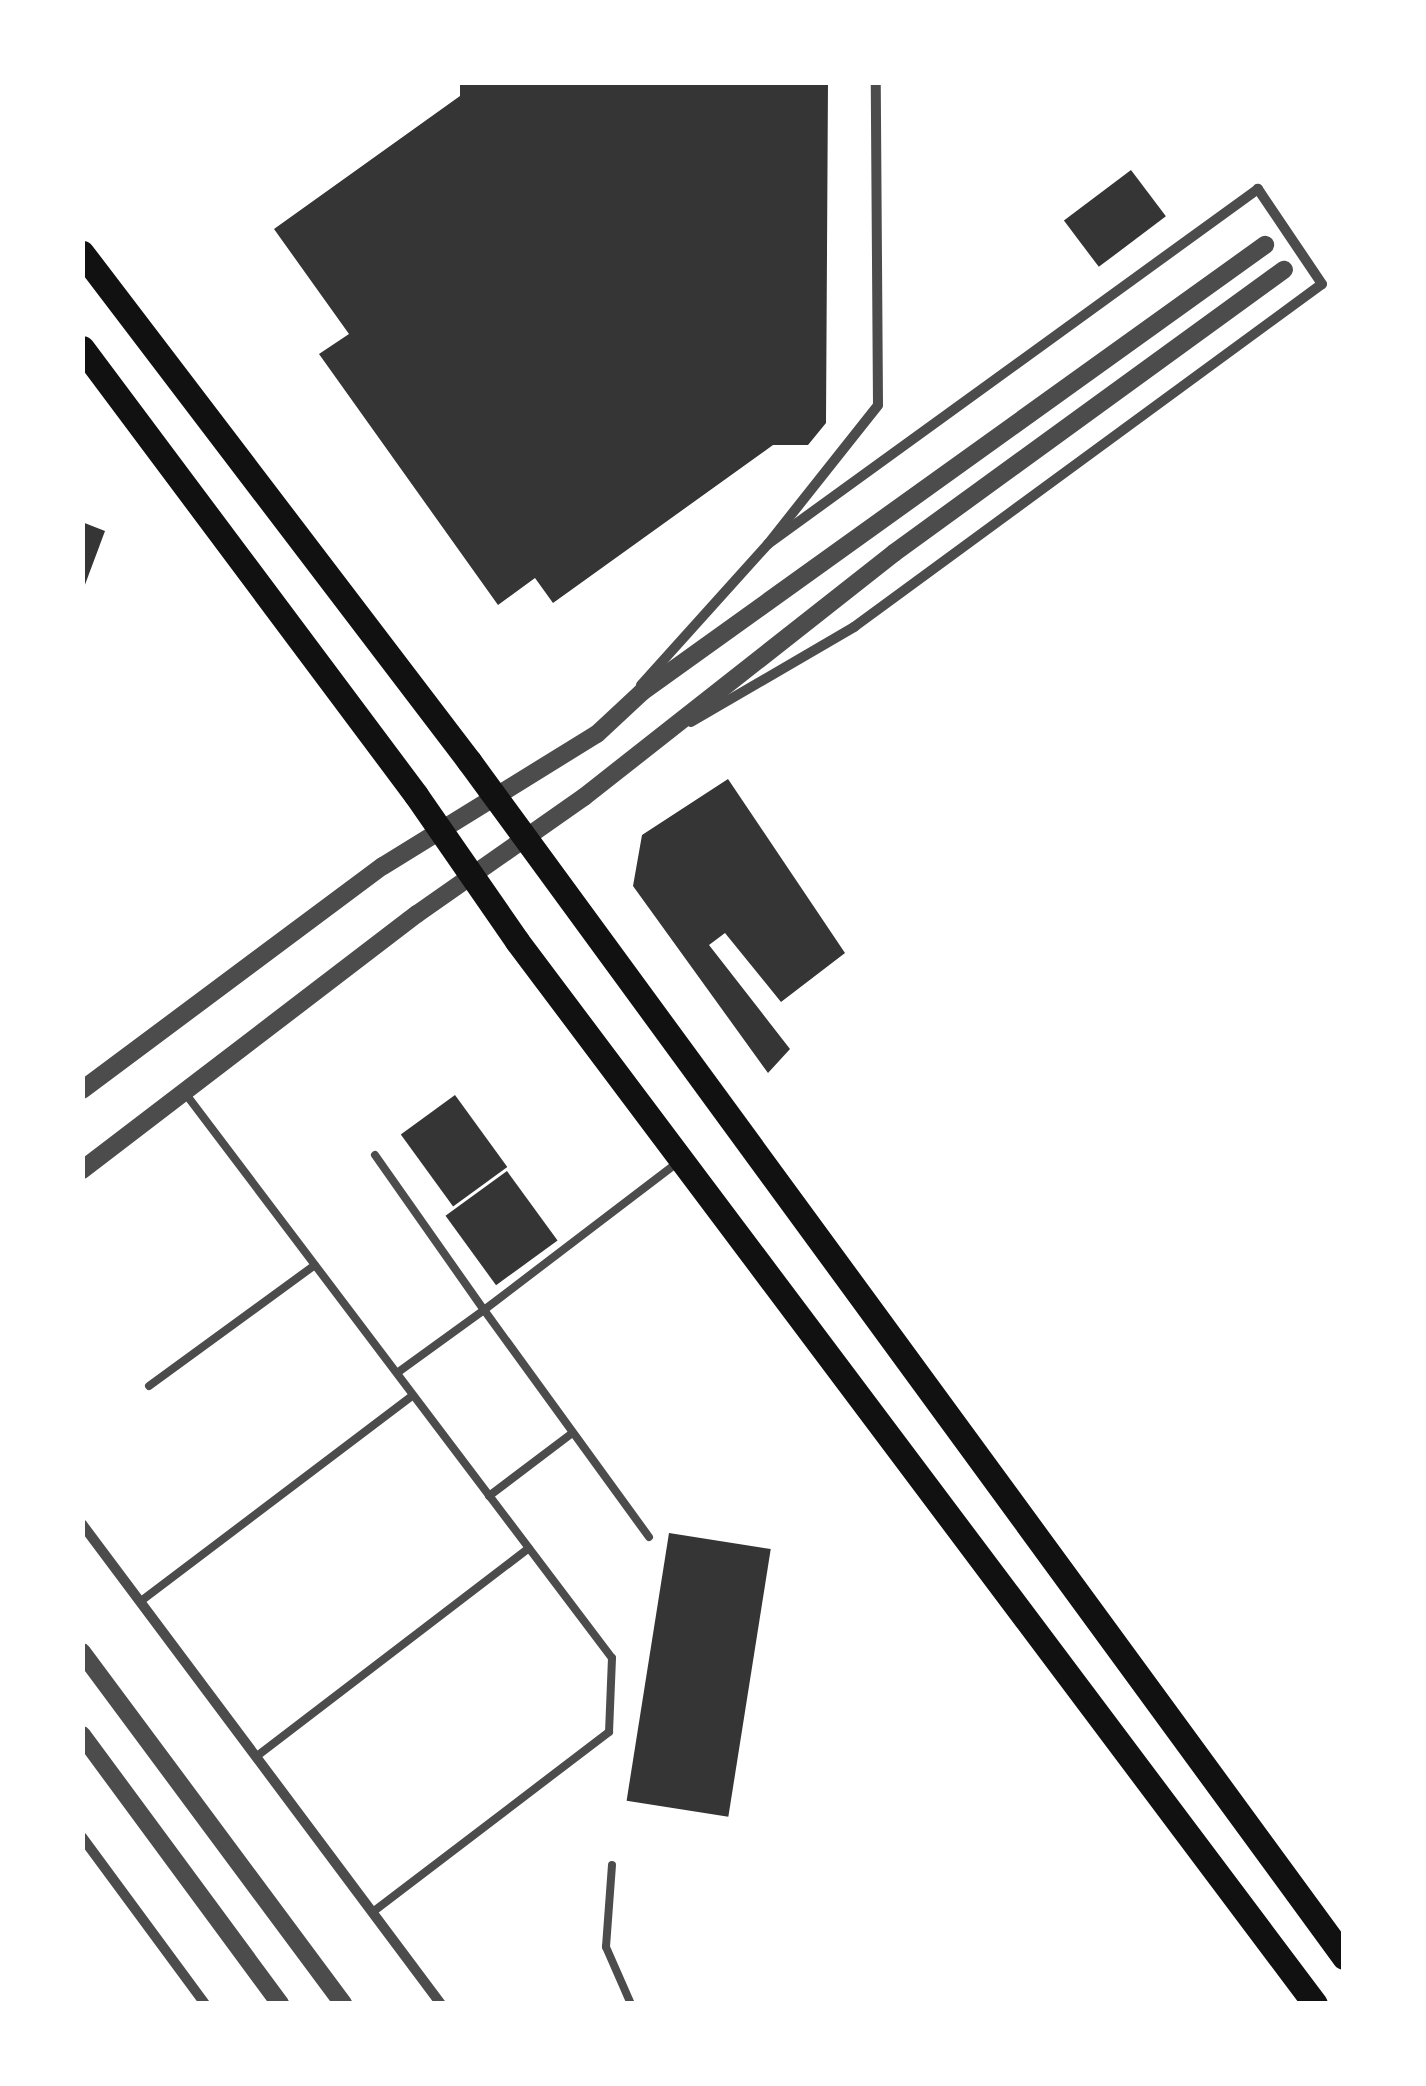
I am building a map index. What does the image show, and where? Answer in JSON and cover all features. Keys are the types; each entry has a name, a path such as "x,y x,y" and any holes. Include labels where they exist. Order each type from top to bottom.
{"main road":[{"path":"82,253 493,795 1344,1957"},
{"path":"82,348 681,1160 1315,2004"}],"street":[{"path":"597,734 768,544 878,405 876,82"},
{"path":"626,760 854,627 1322,284 1270,200 1258,189 768,544"},
{"path":"82,1090 438,829 597,734 642,692 1264,245"},
{"path":"82,1170 182,1089 470,876 526,841 894,553 1284,270"},
{"path":"82,1524 441,2004"},
{"path":"82,1652 343,2004"},
{"path":"82,1735 280,2004"},
{"path":"82,1837 204,2004"}],"lane":[{"path":"182,1089 612,1658 610,1732 373,1912"},
{"path":"375,1155 571,1434 649,1537"},
{"path":"397,1373 681,1160"},
{"path":"149,1386 315,1265"},
{"path":"141,1601 413,1395"},
{"path":"490,1496 571,1434"},
{"path":"256,1756 529,1548"},
{"path":"612,1865 606,1947 630,2004"}],"building":[{"path":"460,82 828,82 826,423 808,445 773,445 553,603 535,578 498,605 319,354 349,334 274,229 460,96"},
{"path":"1131,170 1166,216 1099,267 1064,221"},
{"path":"82,522 105,531 83,590 82,590"},
{"path":"728,779 845,953 781,1002 725,933 709,945 790,1049 768,1073 633,886 642,835"},
{"path":"455,1095 507,1167 453,1206 401,1134"},
{"path":"507,1171 558,1241 496,1285 446,1216"},
{"path":"669,1533 771,1549 728,1817 627,1801"}]}
